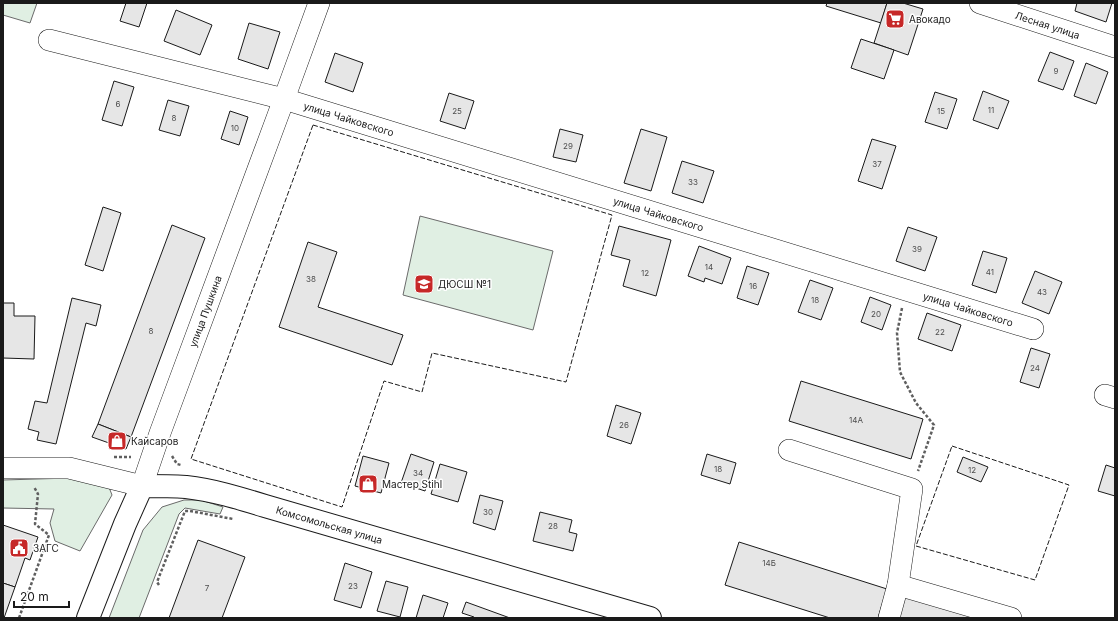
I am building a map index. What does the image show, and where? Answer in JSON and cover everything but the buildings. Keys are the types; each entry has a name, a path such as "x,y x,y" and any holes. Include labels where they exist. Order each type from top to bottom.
{"main road":[{"name":"улица Пушкина","path":"88,618 125,524 142,486"},
{"name":"Комсомольская улица","path":"142,486 187,487 232,495 280,511 650,618"}],"street":[{"name":"улица Пушкина","path":"142,486 160,433 319,3"},
{"name":"Лесная улица","path":"980,3 1115,48"},
{"name":"улица Чайковского","path":"49,40 284,99 1033,329"},
{"path":"789,450 912,489 898,585 889,618"},
{"name":"Комсомольская улица","path":"13,468 69,468 142,486"},
{"path":"898,585 1011,618"}],"path":[{"path":"905,290 897,333 900,372 916,403 934,425 912,489"},
{"path":"13,468 38,494 35,524 50,535 19,618"},
{"path":"159,585 157,582 185,511 238,520"}],"green space":[{"path":"3,3 37,3 30,23 3,15"},
{"path":"420,216 553,251 533,330 403,295"},
{"path":"105,477 112,495 80,551 55,541 50,523 54,509 3,508 3,480"},
{"path":"184,500 201,500 223,507 220,514 185,508 179,514 139,618 109,618 143,530 162,507"}],"fence":[{"path":"313,125 612,215 566,382 432,353 422,392 384,381 342,507 191,459 313,125"},
{"path":"952,446 1069,485 1035,580 916,546 952,446"}],"place":[{"name":"Авокадо","path":"895,19"},
{"name":"ДЮСШ №1","path":"424,284"},
{"name":"Кайсаров","path":"117,441"},
{"name":"Мастер Stihl","path":"368,484"},
{"name":"ЗАГС","path":"19,548"}]}
